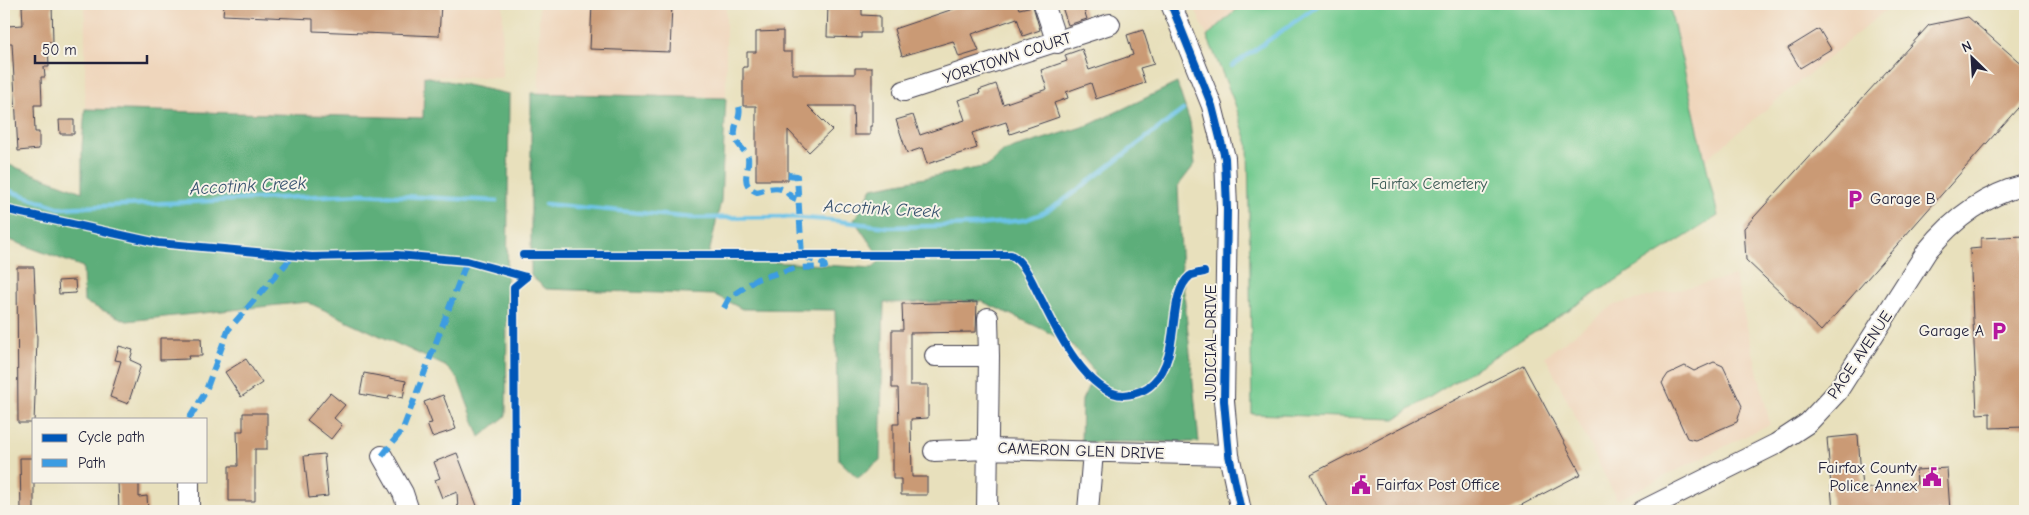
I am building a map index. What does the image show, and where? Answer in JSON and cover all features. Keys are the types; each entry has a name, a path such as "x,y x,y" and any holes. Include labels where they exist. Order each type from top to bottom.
{"street":[{"path":"1044,4 1057,43"},
{"name":"JUDICIAL DRIVE","path":"1171,4 1212,106 1224,158 1227,209 1224,401 1229,455 1242,511"},
{"name":"YORKTOWN COURT","path":"904,92 1110,24"},
{"name":"PAGE AVENUE","path":"1642,511 1776,444 1808,423 1837,392 1927,251 1944,231 1959,217 1989,199 2025,185"},
{"path":"987,511 989,449 988,318"},
{"path":"935,356 989,356"},
{"name":"CAMERON GLEN DRIVE","path":"934,451 989,449 1229,455"},
{"path":"1088,511 1092,452"},
{"path":"382,456 403,493 409,511"},
{"path":"189,482 190,511"}],"shaded area":[{"path":"85,4 503,4 502,78 425,76 424,118 85,109"},
{"path":"539,4 726,4 726,98 539,93"},
{"path":"1193,4 1243,4 1207,36"},
{"path":"1669,4 1893,4 1705,160"},
{"path":"1735,276 1770,424 1617,500 1545,356 1614,305"}],"green space":[{"name":"Fairfax Cemetery","path":"1243,4 1669,4 1718,216 1395,419 1252,414 1248,144 1235,104 1207,36"},
{"path":"424,76 509,94 506,416 480,437 458,379 445,366 307,302 127,321 84,302 83,267 7,239 4,214 4,163 82,192 82,147 85,109 423,118"},
{"path":"1177,83 1190,122 1195,164 1178,186 1182,274 1199,442 1081,442 1082,400 1095,372 1073,346 1042,329 981,301 884,303 880,460 858,478 839,460 835,310 742,309 715,295 546,289 531,276 531,93 726,98 721,201 708,258 873,268 881,259 854,220 872,188 988,166 1004,151 1089,125"}],"building":[{"path":"52,4 53,42 48,42 49,67 44,67 45,77 41,77 42,105 34,105 35,132 39,132 39,149 18,151 12,43 7,43 7,26 23,25 22,6"},
{"path":"224,4 441,4 439,36 313,31 313,19 223,15"},
{"path":"592,4 672,4 670,52 590,49"},
{"path":"828,4 862,4 862,15 880,16 880,33 861,33 861,38 827,37"},
{"path":"968,4 1017,4 1019,9 1033,6 1040,30 1023,36 1017,18 972,34 979,51 959,57 953,41 902,56 894,29"},
{"path":"1061,4 1082,4 1087,19 1068,25"},
{"name":"Garage B","path":"1968,17 2025,67 2025,100 1821,331 1746,260 1744,228 1929,25"},
{"path":"1819,29 1831,49 1800,68 1788,48"},
{"path":"1143,30 1154,64 1140,68 1145,83 1096,99 1091,83 1066,92 1068,98 1054,103 1059,117 1010,134 1006,122 972,133 977,148 927,164 922,148 907,153 896,120 913,115 920,135 965,120 958,100 980,93 979,90 996,84 1003,104 1047,89 1041,70 1067,61 1065,55 1082,49 1089,70 1133,55 1127,35"},
{"path":"783,31 783,52 792,52 792,74 855,74 855,68 872,68 872,126 870,126 870,135 854,135 853,106 808,106 832,130 809,152 788,130 788,180 756,180 756,106 743,106 743,67 747,67 747,52 756,52 756,32"},
{"path":"59,120 74,120 74,134 60,134"},
{"name":"Garage A","path":"2025,236 2025,427 1990,428 1990,413 1977,414 1970,249 1981,248 1981,238"},
{"path":"17,267 34,267 37,339 34,418 32,418 32,423 18,423"},
{"path":"75,280 76,293 59,294 58,281"},
{"path":"977,302 976,332 910,333 910,385 928,385 928,418 911,419 912,477 927,477 927,495 901,495 901,479 893,479 893,424 899,424 898,388 892,388 892,330 903,330 902,304"},
{"path":"160,338 201,338 202,356 188,356 189,359 160,360"},
{"path":"119,346 133,350 130,360 141,365 128,404 110,397 121,361 115,360"},
{"path":"246,359 262,383 241,397 225,372"},
{"path":"1714,362 1723,366 1742,406 1737,422 1695,440 1687,438 1662,383 1668,374 1685,366 1694,371"},
{"path":"1523,365 1581,474 1510,511 1329,511 1311,474"},
{"path":"364,373 406,381 403,398 389,395 388,399 360,394"},
{"path":"330,393 345,405 334,418 342,425 331,439 307,420"},
{"path":"443,395 456,429 432,437 427,424 432,423 424,402"},
{"path":"243,413 267,413 267,449 255,449 255,501 229,501 229,466 238,466 237,431 243,431"},
{"name":"Fairfax County Police Annex","path":"1858,435 1862,489 1917,484 1916,470 1947,468 1950,511 1833,511 1827,438"},
{"path":"457,453 479,511 458,511 457,492 442,498 435,480 440,478 434,462"},
{"path":"324,454 328,496 309,498 304,456"},
{"path":"20,458 32,458 34,511 21,511"},
{"path":"118,482 139,482 139,497 147,496 148,511 119,511"}],"waterway":[{"name":"Accotink Creek","path":"1232,66 1320,4"},
{"name":"Accotink Creek","path":"545,204 694,218 787,217 888,227 977,225 1025,220 1041,214 1060,203 1183,110"},
{"name":"Accotink Creek","path":"4,189 60,208 362,194 496,201"}],"marked path":[{"path":"739,107 740,111 735,128 735,136 748,157 746,177 748,185 757,192 779,188 799,200"},
{"path":"788,175 797,176 802,256 824,264 825,267 799,268"},
{"path":"190,418 205,393 228,330 293,256"},
{"path":"382,456 403,429 467,261"},
{"path":"724,308 730,297 757,279 799,267"}],"cycle path":[{"path":"1171,4 1212,106 1225,158 1227,209 1224,401 1229,455 1241,511"},
{"path":"4,209 158,243 312,257 397,255 467,261 526,277"},
{"path":"523,255 1011,255 1017,259 1025,270 1056,328 1086,373 1111,392 1124,395 1137,393 1148,388 1163,370 1168,357 1178,297 1183,285 1190,276 1204,272"},
{"path":"515,511 514,287 526,277"}],"place":[{"name":"Garage B","path":"1855,199"},
{"name":"Garage A","path":"1999,331"},
{"name":"Fairfax County Police Annex","path":"1932,477"},
{"name":"Fairfax Post Office","path":"1361,485"}]}
